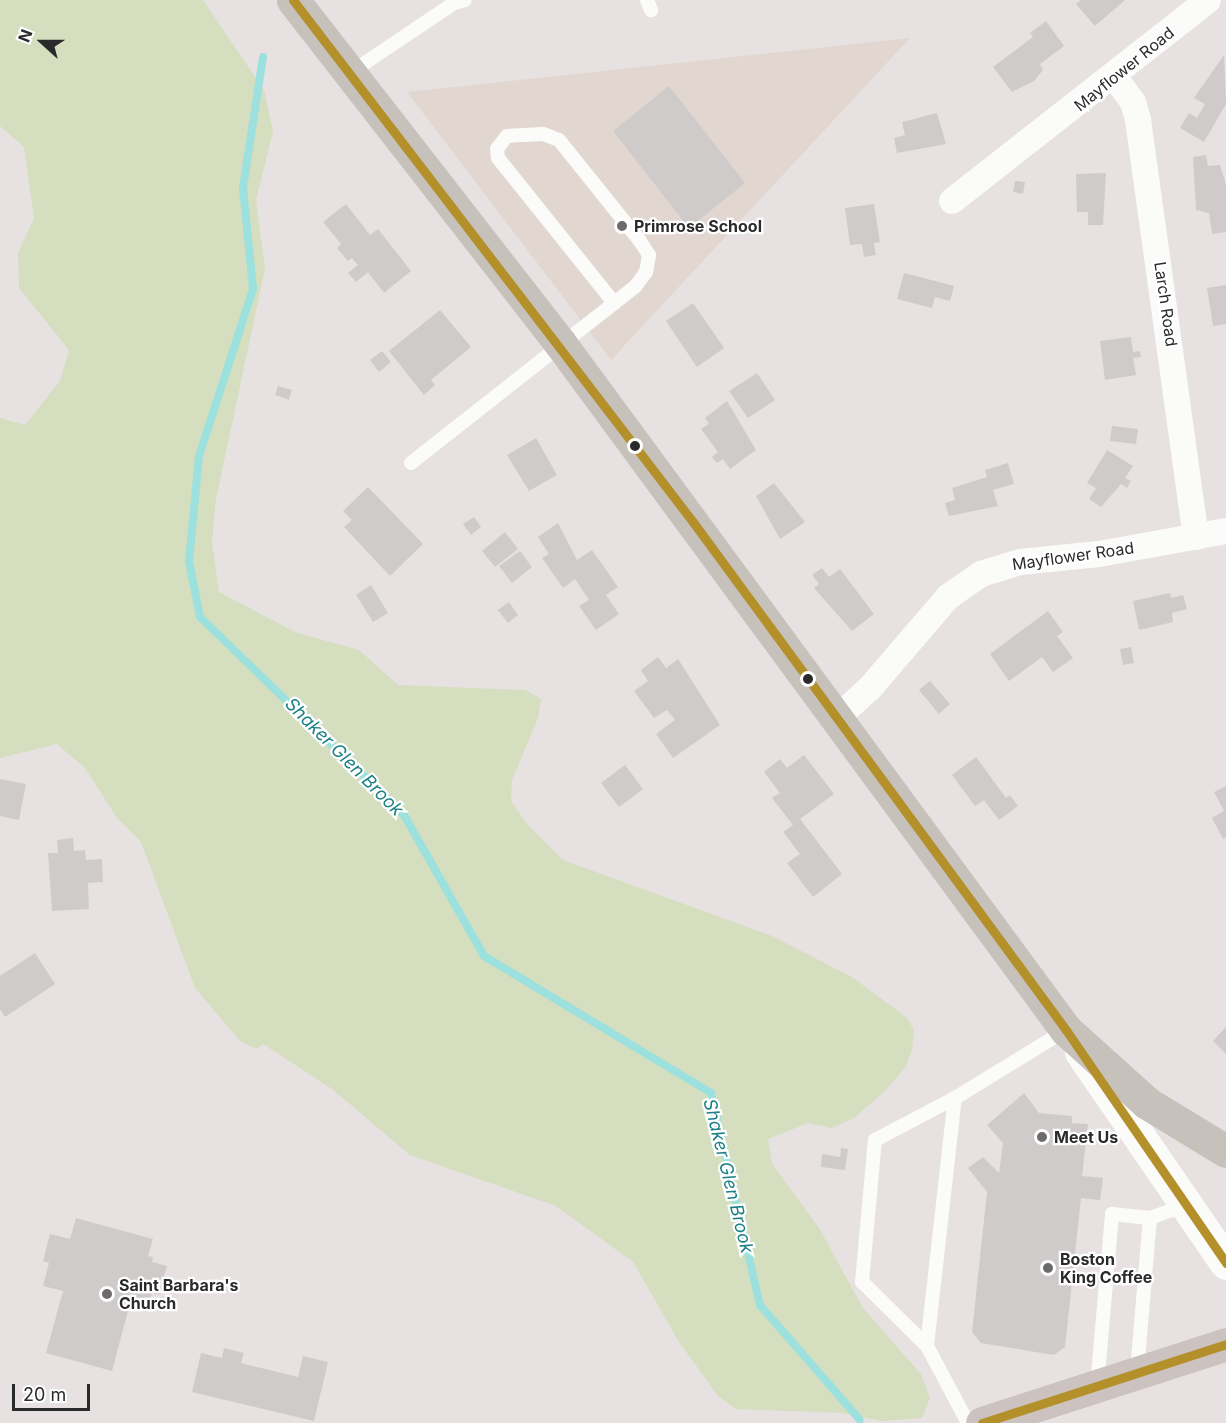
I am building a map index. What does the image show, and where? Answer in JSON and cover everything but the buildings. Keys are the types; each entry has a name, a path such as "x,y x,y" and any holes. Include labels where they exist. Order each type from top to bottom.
{"highway":[{"path":"982,1423 1226,1344"}],"main road":[{"path":"293,0 560,343 1066,1030 1147,1103 1226,1151"}],"street":[{"name":"Mayflower Road","path":"952,201 1114,78 1208,0"},
{"name":"Larch Road","path":"1114,78 1133,102 1138,120 1196,537"},
{"name":"Mayflower Road","path":"837,718 870,688 948,597 981,574 1020,562 1226,531"},
{"path":"1066,1030 1226,1263"}],"lane":[{"path":"350,74 454,3 465,0"},
{"path":"411,463 560,343 614,303 646,272 649,255 640,241 559,140 543,134 507,136 497,149 498,158 614,303"},
{"path":"968,1423 927,1346 862,1282 875,1140 955,1098 1066,1030"},
{"path":"927,1346 955,1098"},
{"path":"1097,1386 1112,1214 1150,1218 1186,1205"},
{"path":"1137,1373 1150,1218"}],"shaded area":[{"name":"Primrose School","path":"910,38 611,360 407,92"}],"green space":[{"path":"0,0 203,0 264,90 273,131 256,200 265,269 216,499 212,542 219,592 295,632 359,650 398,685 525,690 541,699 538,718 512,780 511,801 528,825 563,860 772,936 852,977 906,1017 914,1030 912,1050 905,1068 885,1091 854,1118 832,1128 808,1123 768,1139 772,1164 819,1228 863,1308 921,1374 930,1398 922,1418 882,1421 841,1413 736,1409 718,1396 679,1342 633,1262 556,1206 410,1155 332,1089 263,1044 256,1049 240,1041 195,988 141,842 117,818 85,768 57,744 0,758 0,418 25,425 60,381 69,350 19,288 18,253 34,218 24,147 0,126"}],"waterway":[{"name":"Shaker Glen Brook","path":"263,57 243,188 253,289 199,456 189,561 200,617 404,815 484,956 711,1093 760,1305 860,1420"}],"transit line":[{"path":"293,0 693,522 1066,1030 1226,1263"},
{"path":"982,1423 1226,1344"}],"place":[{"name":"Primrose School","path":"622,226"},
{"name":"Meet Us","path":"1042,1137"},
{"name":"Boston King Coffee","path":"1048,1268"},
{"name":"Saint Barbara's Church","path":"107,1294"}]}
